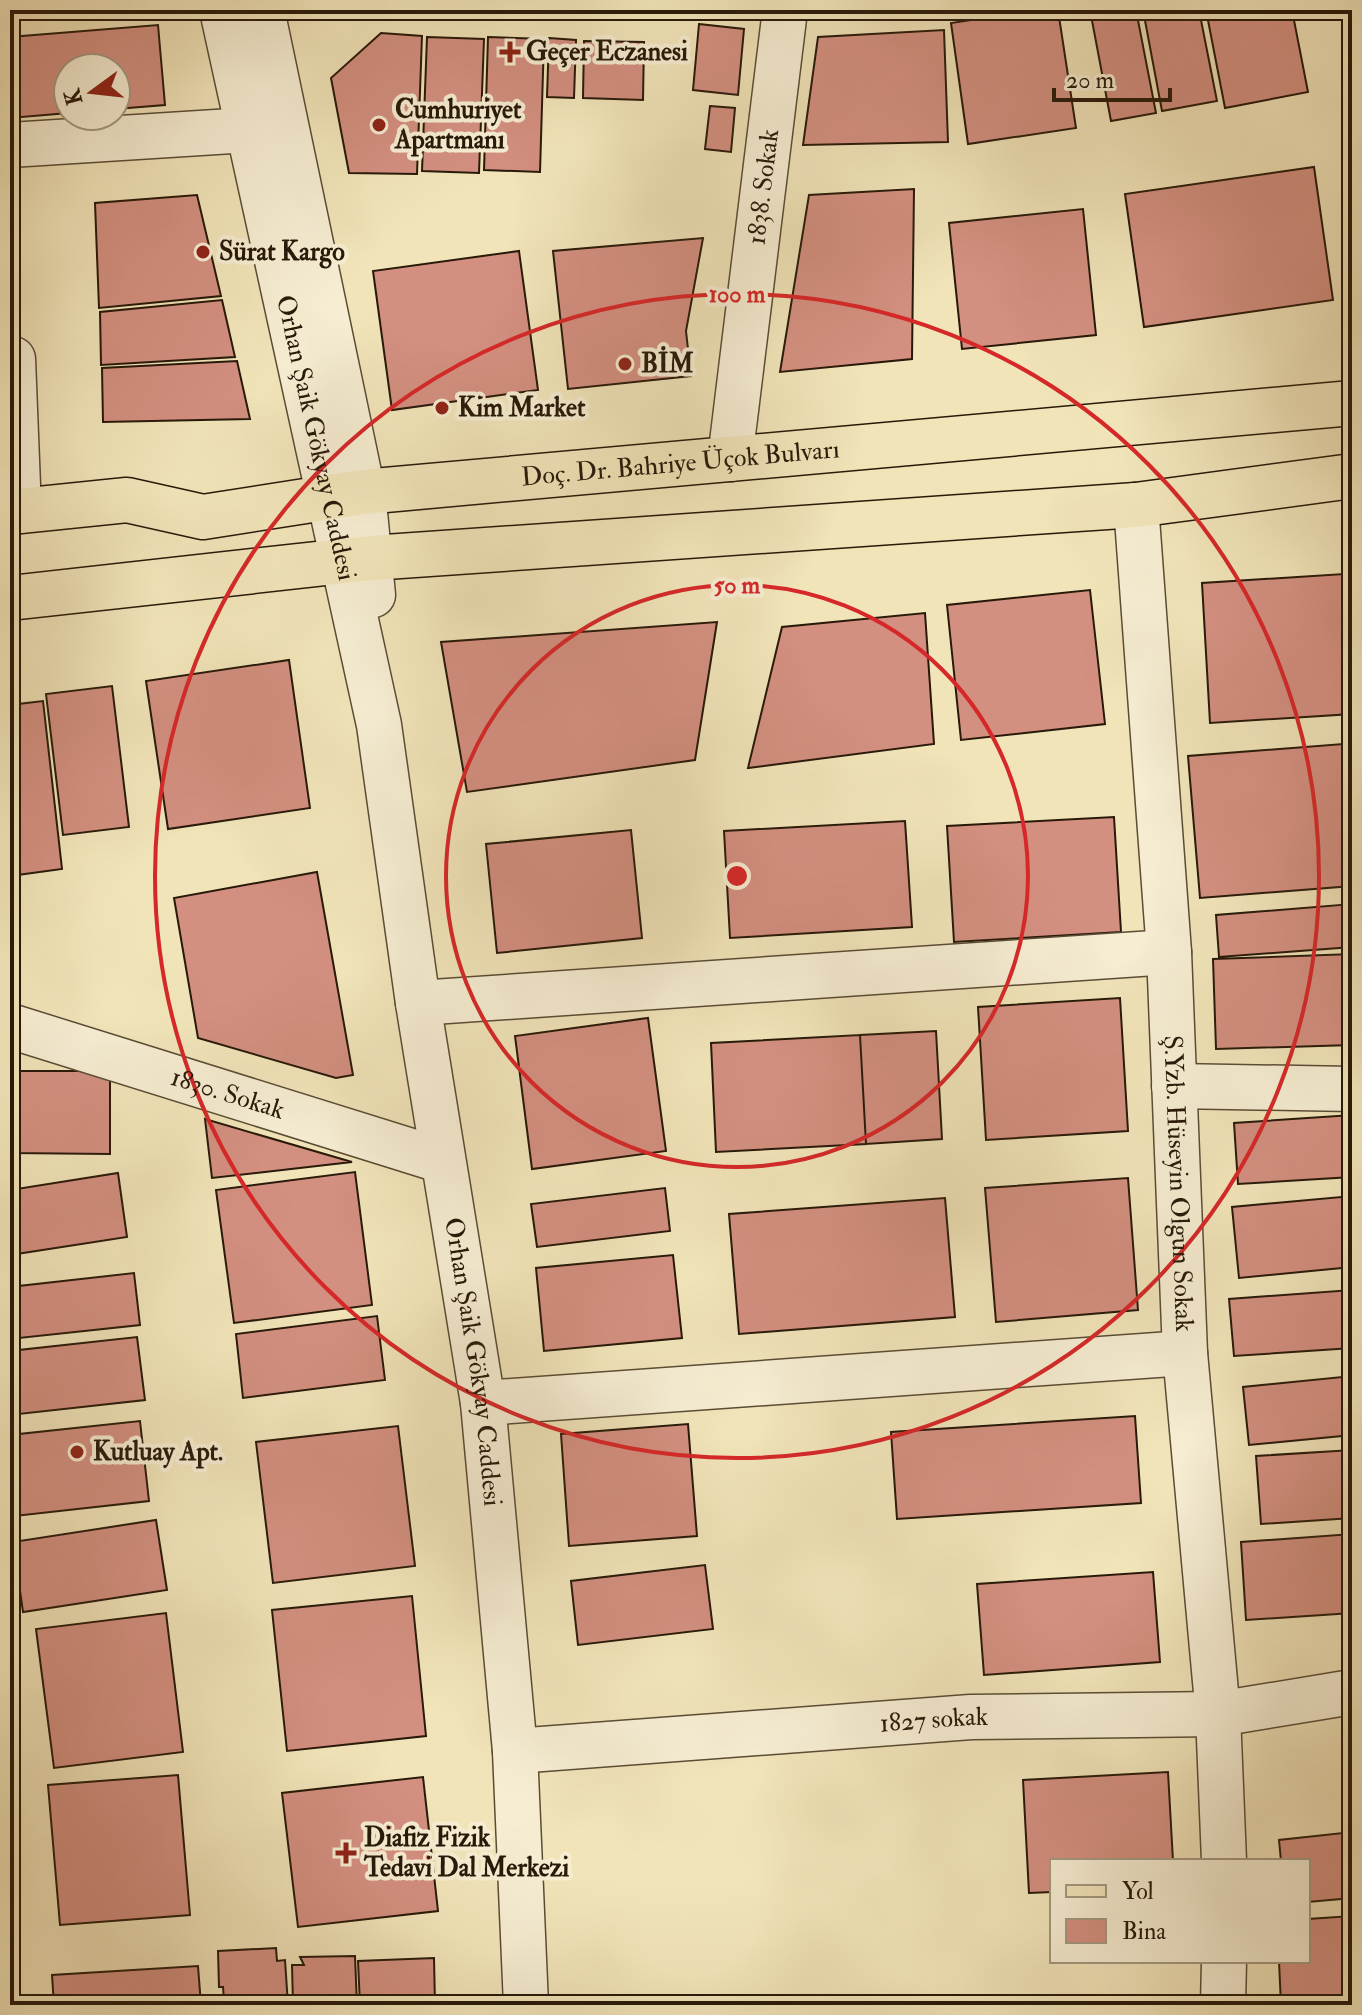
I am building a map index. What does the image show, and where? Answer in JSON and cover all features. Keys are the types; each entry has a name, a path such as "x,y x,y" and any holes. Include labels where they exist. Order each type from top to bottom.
{"main road":[{"name":"Doç. Dr. Bahriye Üçok Bulvarı","path":"14,511 127,500 203,517 345,495 1352,403"},
{"path":"10,598 356,560 1136,505 1352,476"}],"street":[{"name":"Orhan Şaik Gökyay Caddesi","path":"222,10 248,130 345,495"},
{"name":"Orhan Şaik Gökyay Caddesi","path":"262,10 356,560 418,1003 483,1403 515,1751 526,2005"},
{"name":"1838. Sokak","path":"730,459 785,10"},
{"path":"10,145 248,130"},
{"path":"13,359 14,511"},
{"name":"Ş.Yzb. Hüseyin Olgun Sokak","path":"1136,505 1169,952 1185,1353 1218,1714 1224,1859"},
{"path":"418,1003 1169,952"},
{"name":"1830. Sokak","path":"10,1026 443,1161"},
{"path":"1174,1086 1352,1089"},
{"path":"483,1403 1185,1353"},
{"name":"1827 sokak","path":"515,1751 971,1717 1218,1714 1352,1692"},
{"path":"1223,2005 1224,1963"}],"building":[{"path":"1058,10 1076,128 968,144 951,23"},
{"path":"1090,10 1136,10 1156,113 1111,121"},
{"path":"1143,10 1199,10 1217,101 1162,111"},
{"path":"1206,10 1292,10 1308,92 1225,108"},
{"path":"699,24 744,29 738,95 693,90"},
{"path":"158,25 165,105 132,108 132,52 52,52 52,114 10,118 10,37"},
{"path":"944,30 948,142 803,145 818,37"},
{"name":"Cumhuriyet Apartmanı","path":"381,33 422,36 417,174 349,173 331,78"},
{"path":"427,37 484,39 479,173 422,171"},
{"path":"488,37 544,39 540,172 484,170"},
{"path":"549,38 576,40 574,98 547,97"},
{"path":"584,41 644,42 643,100 583,98"},
{"path":"710,106 735,108 731,152 705,149"},
{"path":"1314,167 1333,300 1144,327 1125,194"},
{"path":"914,189 912,359 780,372 809,195"},
{"path":"197,195 221,296 99,308 95,203"},
{"path":"1083,209 1096,335 962,349 949,223"},
{"path":"703,238 686,331 691,376 568,389 553,251"},
{"path":"519,251 538,390 392,410 373,271"},
{"path":"222,300 235,357 101,365 100,312"},
{"path":"237,361 250,419 103,422 102,368"},
{"path":"1344,574 1352,714 1210,723 1202,583"},
{"path":"1090,590 1105,724 961,740 947,605"},
{"path":"925,613 934,744 748,768 782,627"},
{"path":"717,622 695,760 467,792 441,642"},
{"path":"289,660 310,808 168,829 146,681"},
{"path":"112,686 129,827 63,835 46,694"},
{"path":"43,701 62,869 10,876 10,705"},
{"path":"1343,744 1352,886 1200,898 1188,756"},
{"path":"1114,817 1121,932 954,942 947,826"},
{"path":"905,821 912,927 730,938 724,831"},
{"path":"631,830 642,938 497,953 486,844"},
{"path":"317,872 353,1075 336,1078 198,1038 174,898"},
{"path":"1352,904 1352,947 1219,957 1216,915"},
{"path":"1352,954 1352,1045 1216,1049 1213,959"},
{"path":"1120,998 1128,1131 986,1140 978,1007"},
{"path":"648,1018 666,1151 532,1169 515,1036"},
{"path":"936,1031 942,1139 866,1144 860,1035"},
{"path":"860,1035 866,1144 716,1152 711,1043"},
{"path":"10,1071 110,1071 110,1154 10,1153"},
{"path":"1352,1115 1352,1177 1238,1184 1234,1123"},
{"path":"205,1119 352,1162 212,1178"},
{"path":"355,1172 372,1305 234,1323 216,1190"},
{"path":"118,1173 127,1237 10,1255 10,1190"},
{"path":"1128,1178 1138,1310 996,1322 985,1188"},
{"path":"665,1188 670,1231 537,1247 531,1204"},
{"path":"1352,1196 1352,1267 1239,1278 1232,1207"},
{"path":"945,1198 955,1317 739,1334 729,1214"},
{"path":"673,1255 682,1338 544,1351 536,1268"},
{"path":"134,1273 140,1325 10,1339 10,1287"},
{"path":"1352,1290 1352,1348 1234,1356 1229,1299"},
{"path":"377,1316 385,1380 243,1398 236,1334"},
{"path":"137,1337 145,1400 10,1415 10,1351"},
{"path":"1352,1376 1352,1435 1249,1445 1243,1387"},
{"path":"1135,1416 1141,1503 897,1519 891,1432"},
{"name":"Kutluay Apt.","path":"140,1421 149,1501 15,1516 10,1435"},
{"path":"688,1424 697,1536 569,1546 561,1434"},
{"path":"398,1426 415,1566 273,1583 256,1442"},
{"path":"1352,1450 1352,1518 1261,1524 1256,1456"},
{"path":"156,1520 167,1590 23,1612 13,1542"},
{"path":"1352,1534 1352,1613 1246,1620 1241,1542"},
{"path":"705,1565 713,1629 578,1645 571,1581"},
{"path":"1153,1572 1160,1662 984,1675 977,1584"},
{"path":"412,1596 426,1736 287,1751 272,1610"},
{"path":"166,1613 183,1752 54,1768 36,1629"},
{"path":"1168,1772 1173,1859 1050,1859 1050,1892 1029,1893 1023,1780"},
{"path":"178,1775 190,1915 60,1925 48,1785"},
{"path":"423,1777 438,1911 298,1927 282,1793"},
{"path":"1352,1832 1352,1898 1310,1902 1310,1859 1281,1859 1279,1840"},
{"path":"1352,1916 1352,2005 1281,2005 1279,1963 1310,1963 1310,1919"},
{"path":"276,1948 277,1961 285,1960 288,2005 229,2005 229,2000 224,2000 223,1987 219,1987 218,1951"},
{"path":"355,1956 357,2005 293,2005 292,1965 304,1965 300,1957"},
{"path":"434,1958 435,2005 360,2005 358,1961"},
{"path":"198,1966 201,2005 54,2005 52,1975"}],"place":[{"name":"Geçer Eczanesi","path":"510,52"},
{"name":"Cumhuriyet Apartmanı","path":"379,125"},
{"name":"Sürat Kargo","path":"203,252"},
{"name":"BİM","path":"625,364"},
{"name":"Kim Market","path":"442,408"},
{"name":"Kutluay Apt.","path":"77,1452"},
{"name":"Diafiz Fizik Tedavi Dal Merkezi","path":"346,1853"}]}
